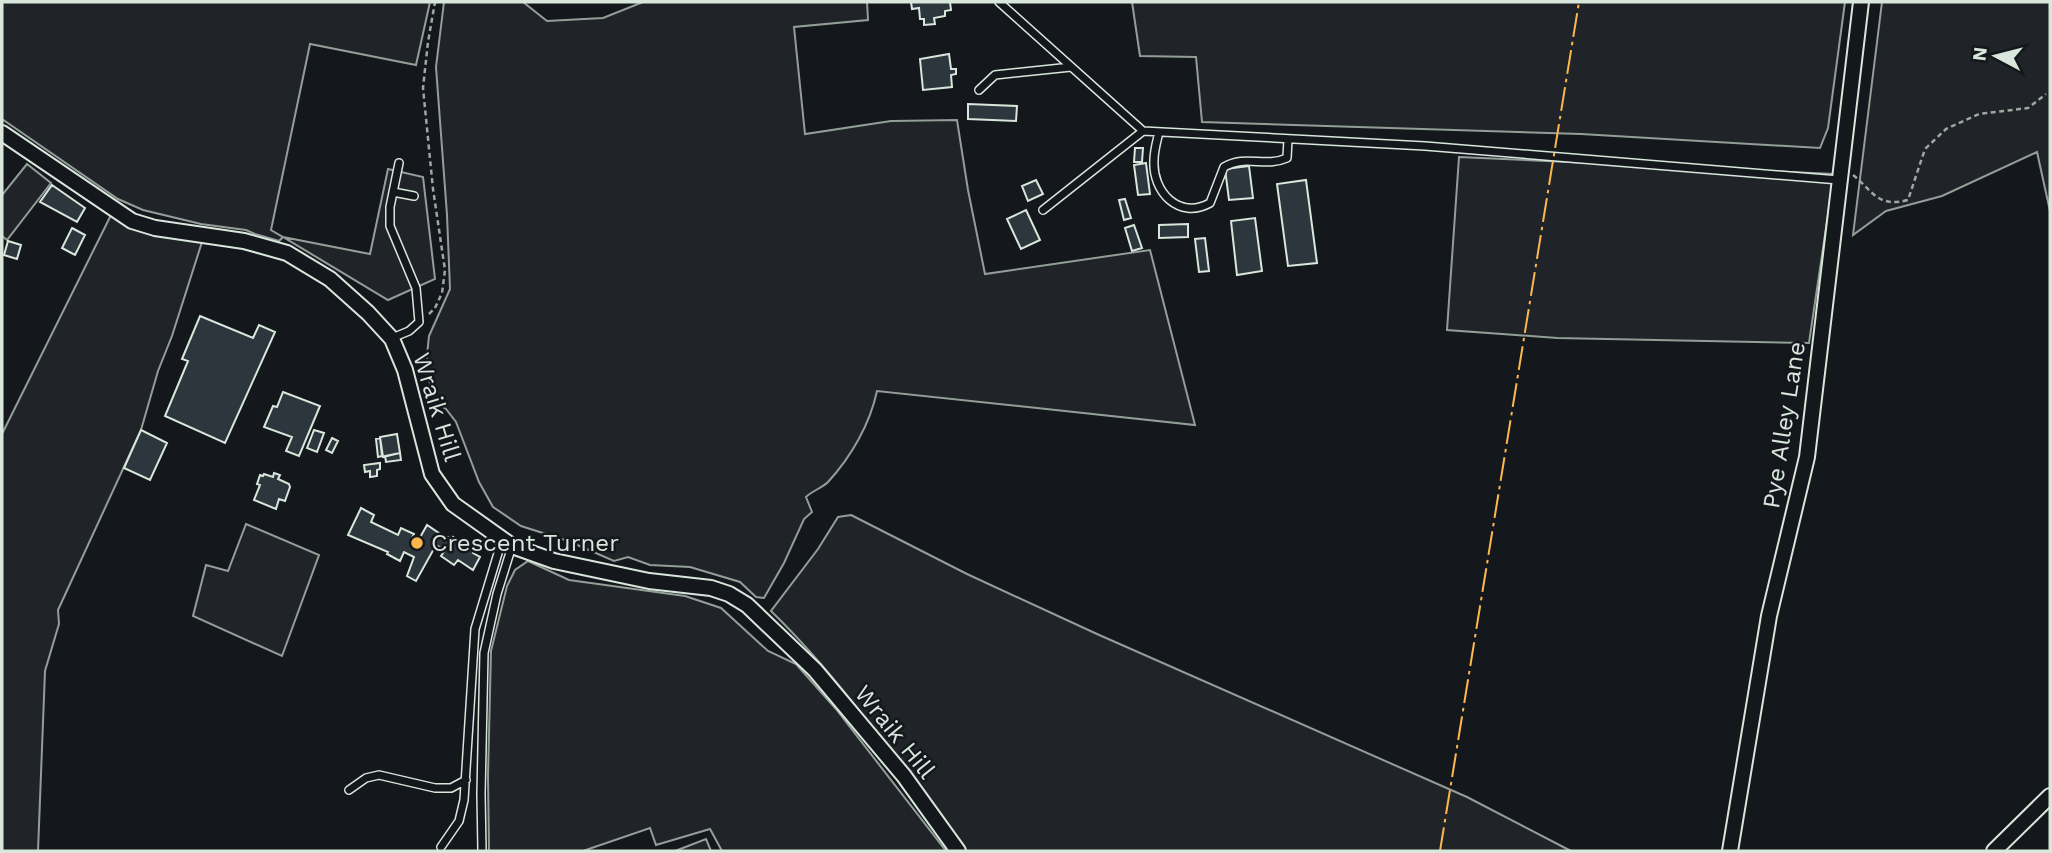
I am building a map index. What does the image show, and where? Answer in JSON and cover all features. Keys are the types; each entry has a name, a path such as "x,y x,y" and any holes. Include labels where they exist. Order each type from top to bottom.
{"street":[{"name":"Pye Alley Lane","path":"1730,851 1769,616 1807,457 1861,2"},
{"name":"Wraik Hill","path":"2,133 132,221 155,228 244,240 287,253 330,279 392,339 405,370 432,474 453,505 507,543 554,561 649,581 711,588 729,594 747,605 815,670 904,776 958,851"},
{"path":"1994,851 2050,796"}],"lane":[{"path":"999,2 1143,131 1425,146 1841,174"},
{"path":"979,90 995,75 1071,66"},
{"path":"1043,210 1143,131"},
{"path":"1158,132 1153,160 1160,189 1167,200 1180,207 1195,209 1210,203 1224,167 1234,161 1274,164 1287,159 1288,139"},
{"path":"392,339 410,331 419,322 416,288 390,226 390,207 399,163"},
{"path":"393,192 414,196"},
{"path":"441,847 459,821 466,780 475,629 507,543"},
{"path":"482,851 484,653 507,543"},
{"path":"349,790 366,778 379,775 451,789 466,780"}],"path":[{"path":"419,322 435,309 442,293 445,270 433,190 423,88 435,2"},
{"path":"1841,174 1857,177 1872,196 1896,203 1908,200 1925,149 1946,129 1979,114 2028,108 2046,94"}],"shaded area":[{"path":"2,2 430,2 416,65 310,44 271,230 283,237 279,241 246,230 201,224 143,210 118,199 2,119"},
{"path":"444,2 523,2 547,21 603,18 643,2 867,2 868,20 794,27 805,134 891,121 957,120 985,274 1150,250 1195,425 877,391 870,416 852,451 828,482 806,497 812,512 804,519 764,598 756,597 740,582 690,567 650,565 628,557 614,561 568,541 521,526 493,507 479,482 456,422 446,409 434,402 426,365 429,336 450,289 436,67"},
{"path":"1132,2 1845,2 1828,128 1820,148 1581,134 1202,122 1196,57 1140,56"},
{"path":"1882,2 2050,2 2050,211 2037,152 1942,196 1886,211 1853,235"},
{"path":"1459,157 1834,174 1809,343 1557,338 1447,330"},
{"path":"27,164 51,183 7,240 2,236 2,195"},
{"path":"388,169 423,177 435,279 388,300 283,237 370,254"},
{"path":"112,213 202,242 141,430 58,610 59,624 45,671 38,851 2,851 2,434"},
{"path":"851,515 967,574 1097,634 1467,797 1571,851 964,851 824,667 771,611 818,549 838,517"},
{"path":"246,524 319,555 282,656 193,616 206,565 228,571"},
{"path":"528,561 569,580 685,596 721,608 768,651 796,664 836,709 946,851 722,851 710,829 656,845 650,828 583,851 489,851 491,651 507,586 515,570"},
{"path":"706,839 711,851 675,851"}],"building":[{"path":"911,2 950,2 951,10 945,11 945,16 934,18 935,24 924,25 924,19 920,19 919,8 912,9"},
{"path":"949,54 951,69 956,69 956,74 951,75 952,87 923,90 920,59"},
{"path":"968,104 1017,106 1016,121 968,119"},
{"path":"1135,148 1143,148 1142,162 1134,162"},
{"path":"1146,163 1150,194 1138,195 1134,165"},
{"path":"1249,166 1253,198 1229,200 1225,169"},
{"path":"1036,180 1043,194 1028,201 1022,186"},
{"path":"1306,180 1317,263 1288,266 1277,184"},
{"path":"52,185 85,208 77,222 40,202"},
{"path":"1125,199 1131,218 1124,220 1119,200"},
{"path":"1026,210 1040,240 1021,249 1007,219"},
{"path":"1255,218 1262,271 1237,275 1231,221"},
{"path":"1188,224 1188,237 1159,238 1159,225"},
{"path":"1134,225 1142,248 1132,251 1125,228"},
{"path":"72,228 85,235 75,255 62,248"},
{"path":"1205,238 1209,271 1199,272 1195,239"},
{"path":"8,241 21,245 17,259 4,255"},
{"path":"200,316 253,338 259,325 275,332 225,443 165,416 188,361 182,359"},
{"path":"283,392 320,406 299,456 286,451 292,437 264,427 273,406 277,407"},
{"path":"141,430 167,443 150,480 124,468"},
{"path":"314,430 324,433 317,452 307,448"},
{"path":"397,434 400,453 383,457 380,437"},
{"path":"332,438 338,441 332,453 326,450"},
{"path":"380,438 382,456 378,457 376,439"},
{"path":"400,453 401,460 386,462 385,456"},
{"path":"380,463 377,476 370,477 370,471 365,472 364,465"},
{"path":"274,473 280,475 278,479 290,487 285,501 279,499 276,509 254,500 260,485 257,484 260,475 273,477"},
{"name":"Crescent Turner","path":"361,508 374,515 371,522 398,535 401,528 414,534 412,538 418,541 427,525 475,550 473,553 480,557 473,570 458,560 454,565 441,556 445,550 436,545 416,581 407,576 414,557 404,552 400,561 387,554 388,552 348,535"}],"power":[{"path":"1440,851 1579,2"}],"place":[{"name":"Crescent Turner","path":"417,543"}]}
